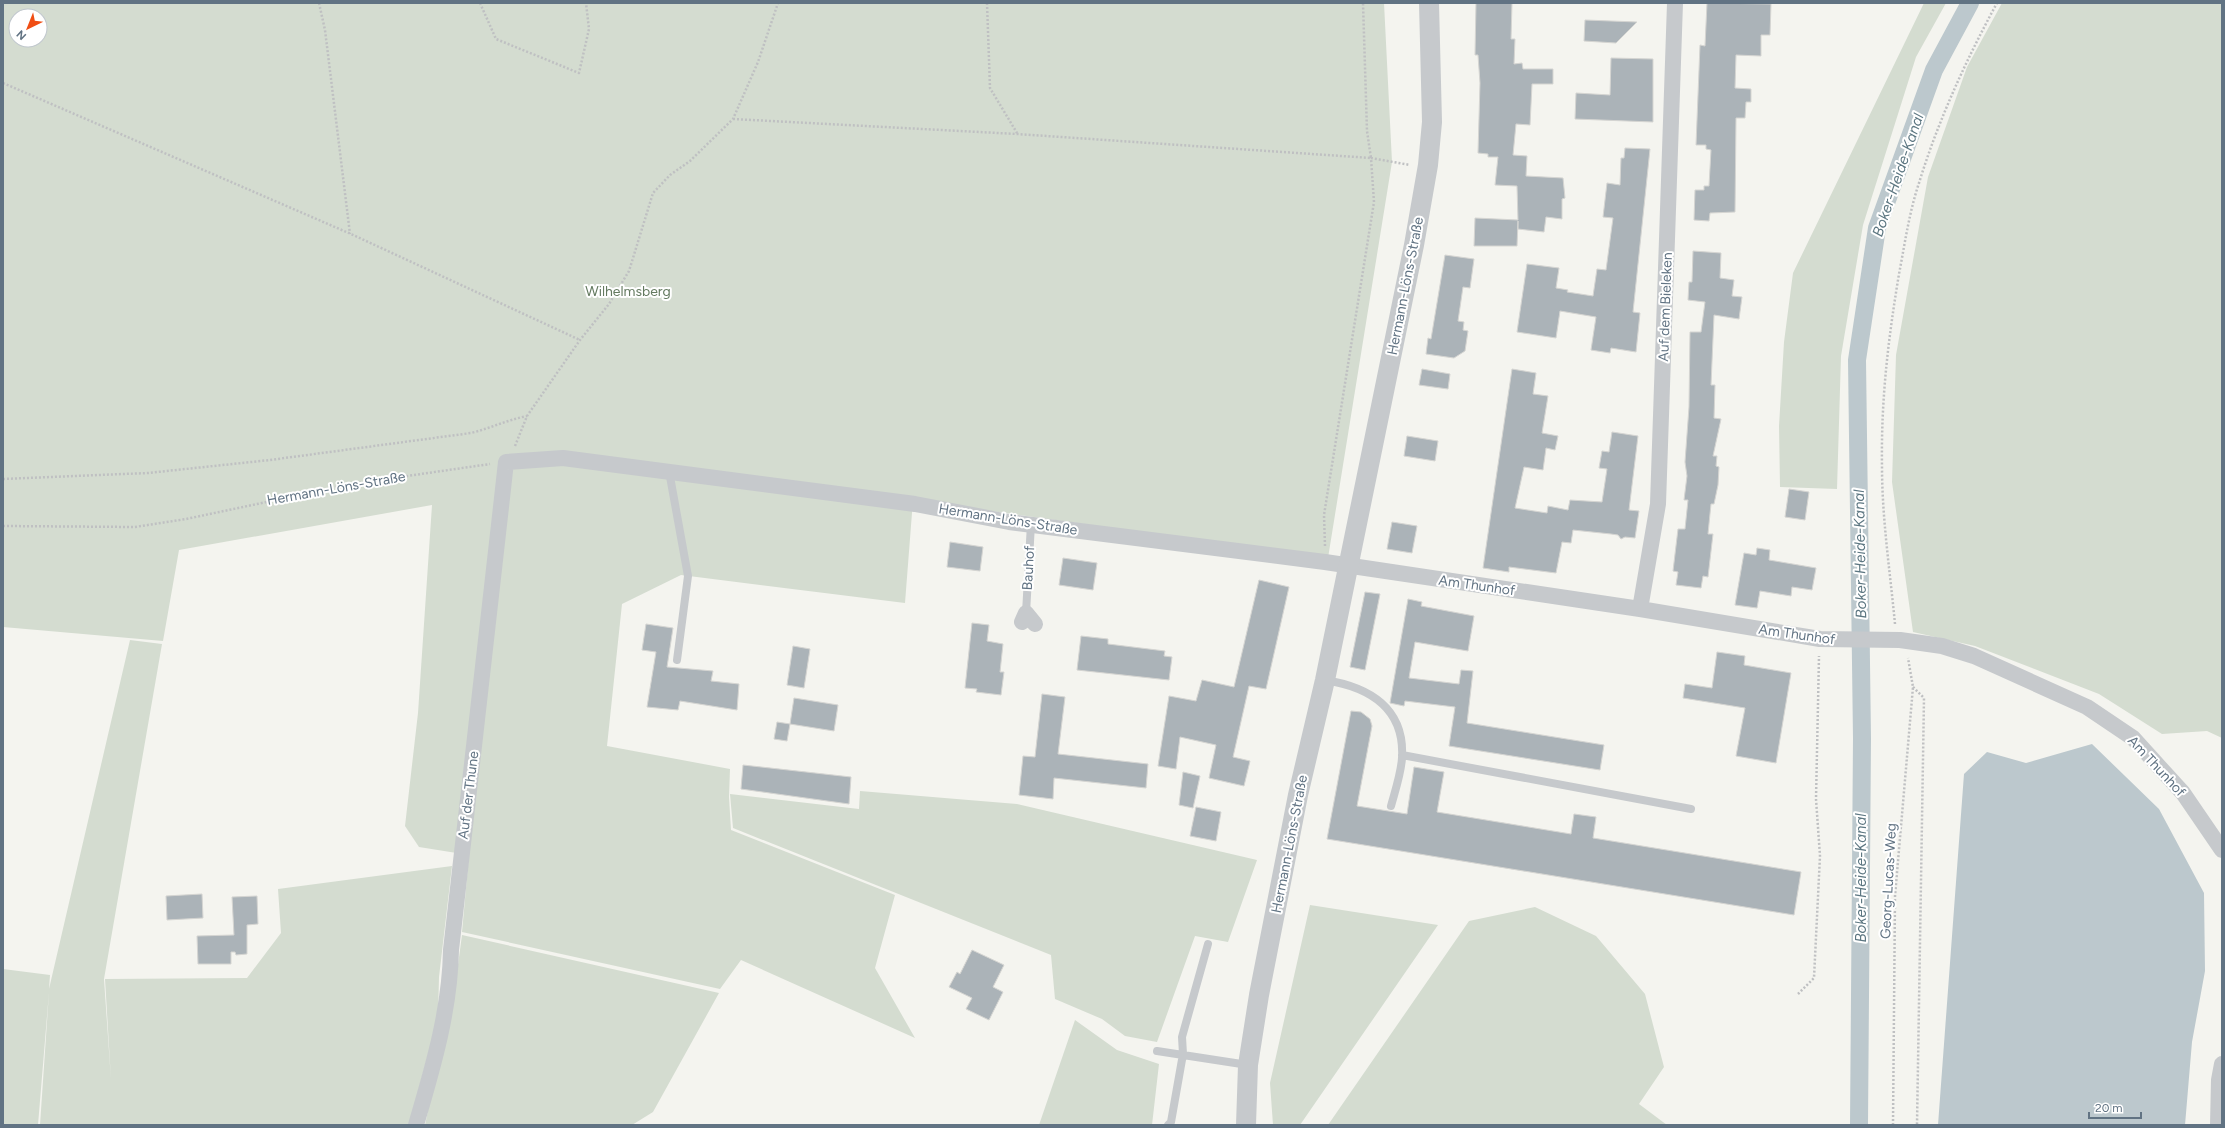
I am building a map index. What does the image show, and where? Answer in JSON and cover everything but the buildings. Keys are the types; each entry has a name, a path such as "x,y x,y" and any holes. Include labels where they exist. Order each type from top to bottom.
{"street":[{"name":"Hermann-Löns-Straße","path":"1246,1125 1248,1065 1260,988 1298,795 1325,680 1347,566 1411,260 1428,165 1432,122 1429,3"},
{"name":"Auf dem Bieleken","path":"1640,609 1658,504 1675,3"},
{"name":"Hermann-Löns-Straße","path":"510,461 563,458 915,504 1031,524 1347,566"},
{"name":"Auf der Thune","path":"416,1125 439,1042 450,978 451,950 510,461"},
{"name":"Am Thunhof","path":"1347,566 1640,609 1823,640 1894,640 1942,646 1974,656 2087,707 2133,738 2157,762 2183,792 2222,850"},
{"path":"2218,1125 2219,1080 2222,1064"}],"lane":[{"path":"669,472 688,576 677,660"},
{"name":"Bauhof","path":"1028,620 1031,524"},
{"path":"1325,680 1371,694 1388,709 1398,725 1402,741 1402,755 1391,806"},
{"path":"1402,755 1691,810"},
{"path":"1168,1125 1171,1122 1183,1054 1182,1037 1208,944"},
{"path":"1157,1051 1248,1065"}],"path":[{"path":"319,3 325,30 350,234"},
{"path":"480,3 496,38 579,73 589,29 586,3"},
{"path":"510,461 527,416 580,340 609,304 629,271 653,193 670,175 690,161 733,120 758,62 778,3"},
{"path":"987,3 990,88 1017,134"},
{"path":"1325,562 1324,515 1374,202 1371,158 1367,131 1362,3"},
{"name":"Georg-Lucas-Weg","path":"1893,1125 1895,896 1913,687 1907,653 1894,640 1895,628 1884,516 1882,467 1884,370 1909,218 1919,182 1958,80 1998,3"},
{"path":"3,82 350,234 580,340"},
{"path":"733,120 1017,134 1371,158 1403,164 1428,165"},
{"path":"3,478 148,473 262,461 471,433 494,427 504,421 527,416"},
{"name":"Hermann-Löns-Straße","path":"3,526 135,527 186,519 352,484 510,461"},
{"path":"1798,994 1814,978 1820,856 1816,799 1823,640"},
{"path":"1913,687 1924,698 1917,1125"}],"green space":[{"name":"Wilhelmsberg","path":"3,3 1384,3 1392,162 1328,558 913,500 905,603 681,575 622,604 607,746 730,769 729,797 731,830 895,895 875,968 915,1038 741,960 720,989 462,932 469,855 419,847 405,826 418,713 432,505 179,550 163,641 3,627"},
{"path":"1924,3 1946,3 1916,57 1863,225 1841,356 1837,489 1780,487 1779,426 1784,342 1793,273"},
{"path":"2002,3 2222,3 2222,738 2207,731 2162,734 2099,694 1975,646 1913,632 1892,482 1896,355 1928,177 1967,67"},
{"path":"130,640 162,644 104,979 111,1080 105,979 247,978 281,933 278,889 452,866 439,977 438,1017 409,1125 40,1125 49,992 38,1125 3,1125 3,969 50,975 49,989"},
{"path":"860,791 1017,804 1257,860 1228,942 1195,936 1157,1042 1125,1036 1102,1019 1055,999 1051,955 733,828 730,794 859,809"},
{"path":"1310,905 1438,925 1300,1125 1273,1125 1270,1083"},
{"path":"1535,907 1596,936 1645,994 1664,1067 1639,1104 1667,1125 1328,1125 1469,921"},
{"path":"462,935 719,993 653,1112 632,1125 425,1125 457,972"},
{"path":"1075,1020 1117,1050 1159,1064 1152,1125 1039,1125"}],"shaded area":[{"path":"2092,744 2159,809 2204,893 2205,971 2192,1042 2185,1125 1938,1125 1964,774 1987,752 2026,763"}],"waterway":[{"name":"Boker-Heide-Kanal","path":"1859,1125 1862,738 1857,360 1877,228 1934,70 1970,3"}]}
